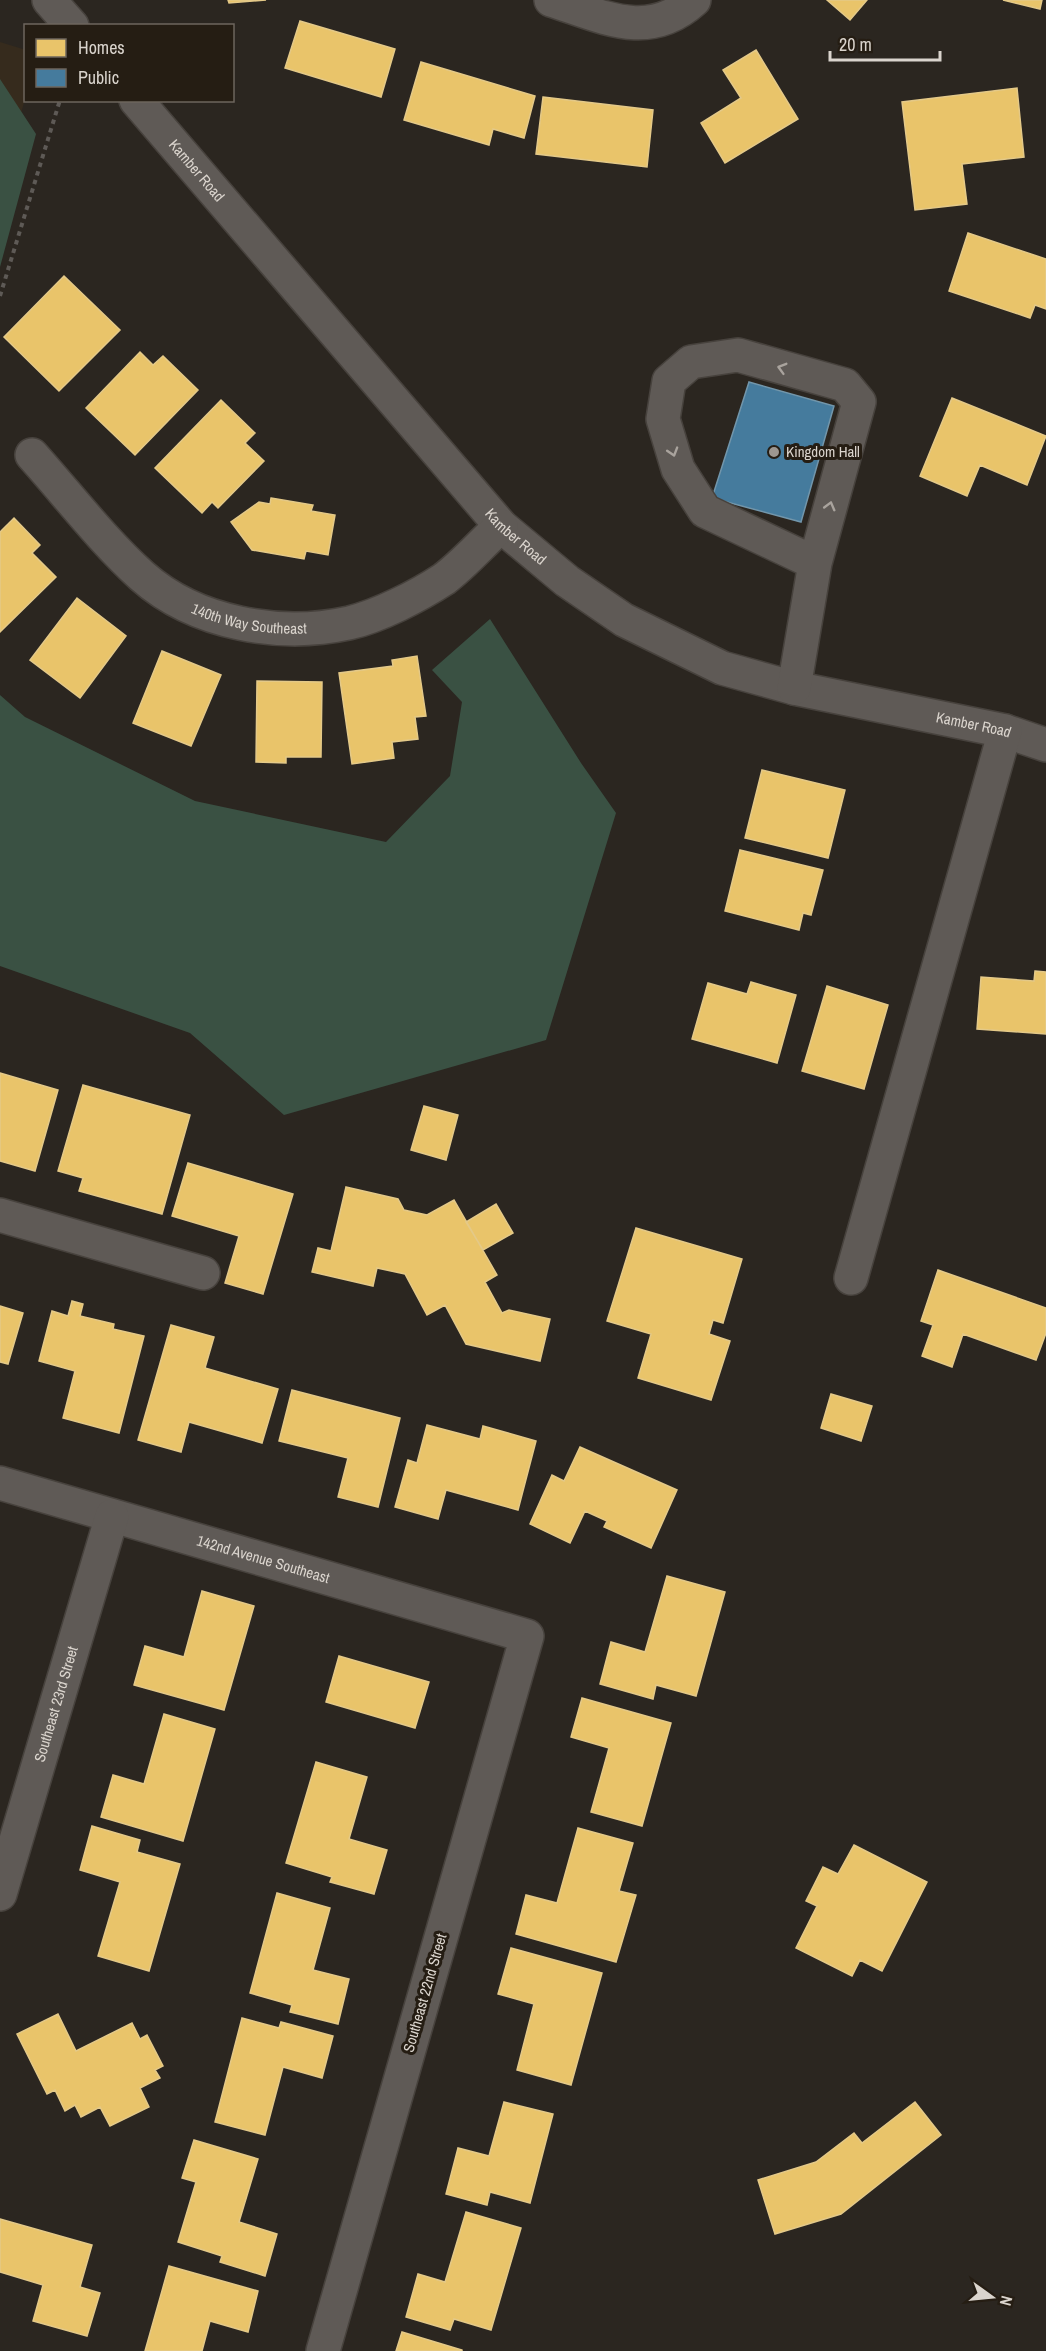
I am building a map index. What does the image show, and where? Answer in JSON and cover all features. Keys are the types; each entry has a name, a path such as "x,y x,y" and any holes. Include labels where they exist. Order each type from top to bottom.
{"street":[{"path":"49,0 70,24"},
{"path":"73,24 79,0"},
{"path":"551,0 627,24 651,24 669,18 694,0"},
{"name":"Kamber Road","path":"138,102 501,526 567,581 624,620 722,668 794,688 1005,731 1046,745"},
{"path":"794,688 815,563 859,402 845,385 738,355 692,362 669,381 663,419 678,469 705,510 815,563"},
{"name":"140th Way Southeast","path":"32,454 116,549 144,577 177,600 203,611 232,621 268,628 312,628 350,622 398,604 444,578 501,526"},
{"path":"851,1278 1005,731"},
{"path":"0,1215 203,1273"},
{"name":"142nd Avenue Southeast","path":"0,1483 527,1636"},
{"name":"Southeast 23rd Street","path":"0,1894 112,1516"},
{"name":"Southeast 22nd Street","path":"323,2351 527,1636"}],"path":[{"path":"0,296 59,102"}],"shaded area":[{"path":"0,42 24,49 24,102 0,188"}],"green space":[{"path":"0,79 36,134 0,267"},
{"path":"490,619 581,763 616,813 546,1040 284,1115 190,1033 0,966 0,695 25,717 195,801 386,842 450,776 462,702 432,670"}],"building: Homes":[{"path":"228,0 266,0 229,3"},
{"path":"827,0 867,0 850,20"},
{"path":"1003,0 1042,0 1040,9"},
{"path":"300,21 395,49 381,97 285,68"},
{"path":"756,50 798,119 725,163 701,123 741,98 723,70"},
{"path":"421,62 535,96 524,138 493,129 489,145 404,120"},
{"path":"1017,88 1024,157 962,164 967,204 915,210 902,102"},
{"path":"543,97 653,110 647,167 536,154"},
{"path":"968,233 1046,259 1046,309 1035,305 1030,318 949,291"},
{"path":"64,276 120,330 59,391 4,337"},
{"path":"140,352 153,365 163,356 198,390 135,455 86,408"},
{"path":"952,398 1046,436 1027,485 980,465 967,496 920,476"},
{"path":"221,400 255,433 245,443 264,461 218,508 212,502 202,513 155,468"},
{"path":"271,498 313,505 311,511 335,515 328,555 306,551 304,559 252,550 231,522 259,502 270,504"},
{"path":"14,518 40,545 32,553 56,577 0,632 0,532"},
{"path":"77,598 126,636 80,698 30,660"},
{"path":"162,651 221,675 191,746 133,723"},
{"path":"417,656 426,716 415,717 418,739 392,742 394,758 352,764 339,673 393,666 392,660"},
{"path":"257,681 322,682 321,757 286,757 286,763 256,762"},
{"path":"762,770 845,790 828,858 745,838"},
{"path":"740,850 823,870 811,915 803,913 799,930 725,911"},
{"path":"1035,971 1046,972 1046,1034 977,1029 981,977 1034,981"},
{"path":"751,982 796,995 777,1063 692,1039 708,983 747,994"},
{"path":"827,986 888,1005 864,1089 802,1071"},
{"path":"0,1073 58,1090 35,1171 0,1161"},
{"path":"83,1085 190,1115 162,1214 79,1191 83,1178 58,1171"},
{"path":"424,1106 458,1115 446,1160 411,1150"},
{"path":"188,1163 293,1194 263,1294 225,1283 239,1236 172,1216"},
{"path":"346,1187 398,1199 404,1210 427,1215 454,1200 497,1275 485,1282 502,1313 509,1310 550,1319 540,1361 466,1344 445,1305 427,1315 405,1274 377,1268 373,1286 312,1272 318,1248 331,1251"},
{"path":"496,1204 513,1233 483,1250 466,1222"},
{"path":"636,1228 742,1259 723,1323 713,1320 709,1334 730,1341 711,1400 638,1378 651,1334 607,1321"},
{"path":"938,1270 1046,1308 1046,1333 1036,1360 963,1334 952,1367 922,1356 933,1325 921,1321"},
{"path":"72,1301 83,1304 80,1316 114,1324 113,1329 144,1336 119,1433 63,1418 75,1371 39,1361 52,1311 68,1316"},
{"path":"0,1306 23,1313 8,1364 0,1362"},
{"path":"171,1325 214,1337 205,1368 278,1389 262,1443 189,1422 181,1452 138,1440"},
{"path":"292,1390 400,1418 378,1507 338,1497 348,1458 279,1441"},
{"path":"831,1394 872,1406 861,1441 821,1428"},
{"path":"427,1425 480,1439 483,1426 536,1441 518,1510 446,1490 438,1519 395,1507 408,1460 417,1463"},
{"path":"580,1447 677,1490 651,1548 604,1527 607,1521 585,1511 570,1543 530,1524 552,1475 564,1481"},
{"path":"667,1576 725,1592 696,1696 656,1685 653,1699 600,1684 611,1642 645,1652"},
{"path":"202,1591 254,1606 224,1710 134,1685 145,1646 184,1657"},
{"path":"339,1656 429,1682 415,1728 326,1702"},
{"path":"582,1698 671,1723 642,1826 591,1812 609,1748 571,1737"},
{"path":"164,1714 215,1729 183,1841 101,1817 113,1775 144,1784"},
{"path":"316,1762 367,1777 349,1839 387,1850 374,1894 330,1882 332,1877 286,1863"},
{"path":"92,1826 140,1840 137,1852 180,1864 149,1971 98,1956 120,1882 80,1870"},
{"path":"578,1828 633,1843 619,1891 636,1895 616,1962 516,1934 526,1895 557,1903"},
{"path":"854,1845 927,1882 882,1971 860,1960 852,1976 796,1948 817,1906 806,1901 823,1867 838,1874"},
{"path":"277,1893 330,1908 313,1970 349,1979 338,2024 290,2012 292,2005 250,1993"},
{"path":"511,1948 602,1973 571,2085 517,2070 534,2004 498,1994"},
{"path":"58,2014 76,2051 132,2023 140,2039 147,2035 163,2066 155,2070 160,2078 140,2088 149,2107 110,2126 100,2107 81,2117 75,2105 65,2111 55,2090 47,2094 17,2034"},
{"path":"242,2018 279,2028 281,2022 333,2036 322,2078 283,2067 265,2135 215,2122"},
{"path":"504,2102 553,2114 530,2203 490,2192 487,2205 446,2194 458,2148 489,2156"},
{"path":"915,2102 941,2135 841,2214 775,2234 758,2180 816,2162 854,2133 862,2143"},
{"path":"194,2140 258,2159 239,2222 277,2234 265,2276 220,2262 222,2256 178,2242 196,2182 182,2178"},
{"path":"466,2212 521,2228 491,2330 454,2319 450,2330 406,2317 418,2274 445,2282"},
{"path":"0,2219 92,2245 80,2287 100,2293 87,2336 33,2321 43,2285 0,2272"},
{"path":"169,2266 258,2291 248,2332 210,2321 202,2351 145,2351"},
{"path":"402,2332 462,2350 462,2351 396,2351"}],"building: Public":[{"name":"Kingdom Hall","path":"749,382 834,406 801,522 712,498"}],"place":[{"name":"Kingdom Hall","path":"774,452"}]}
